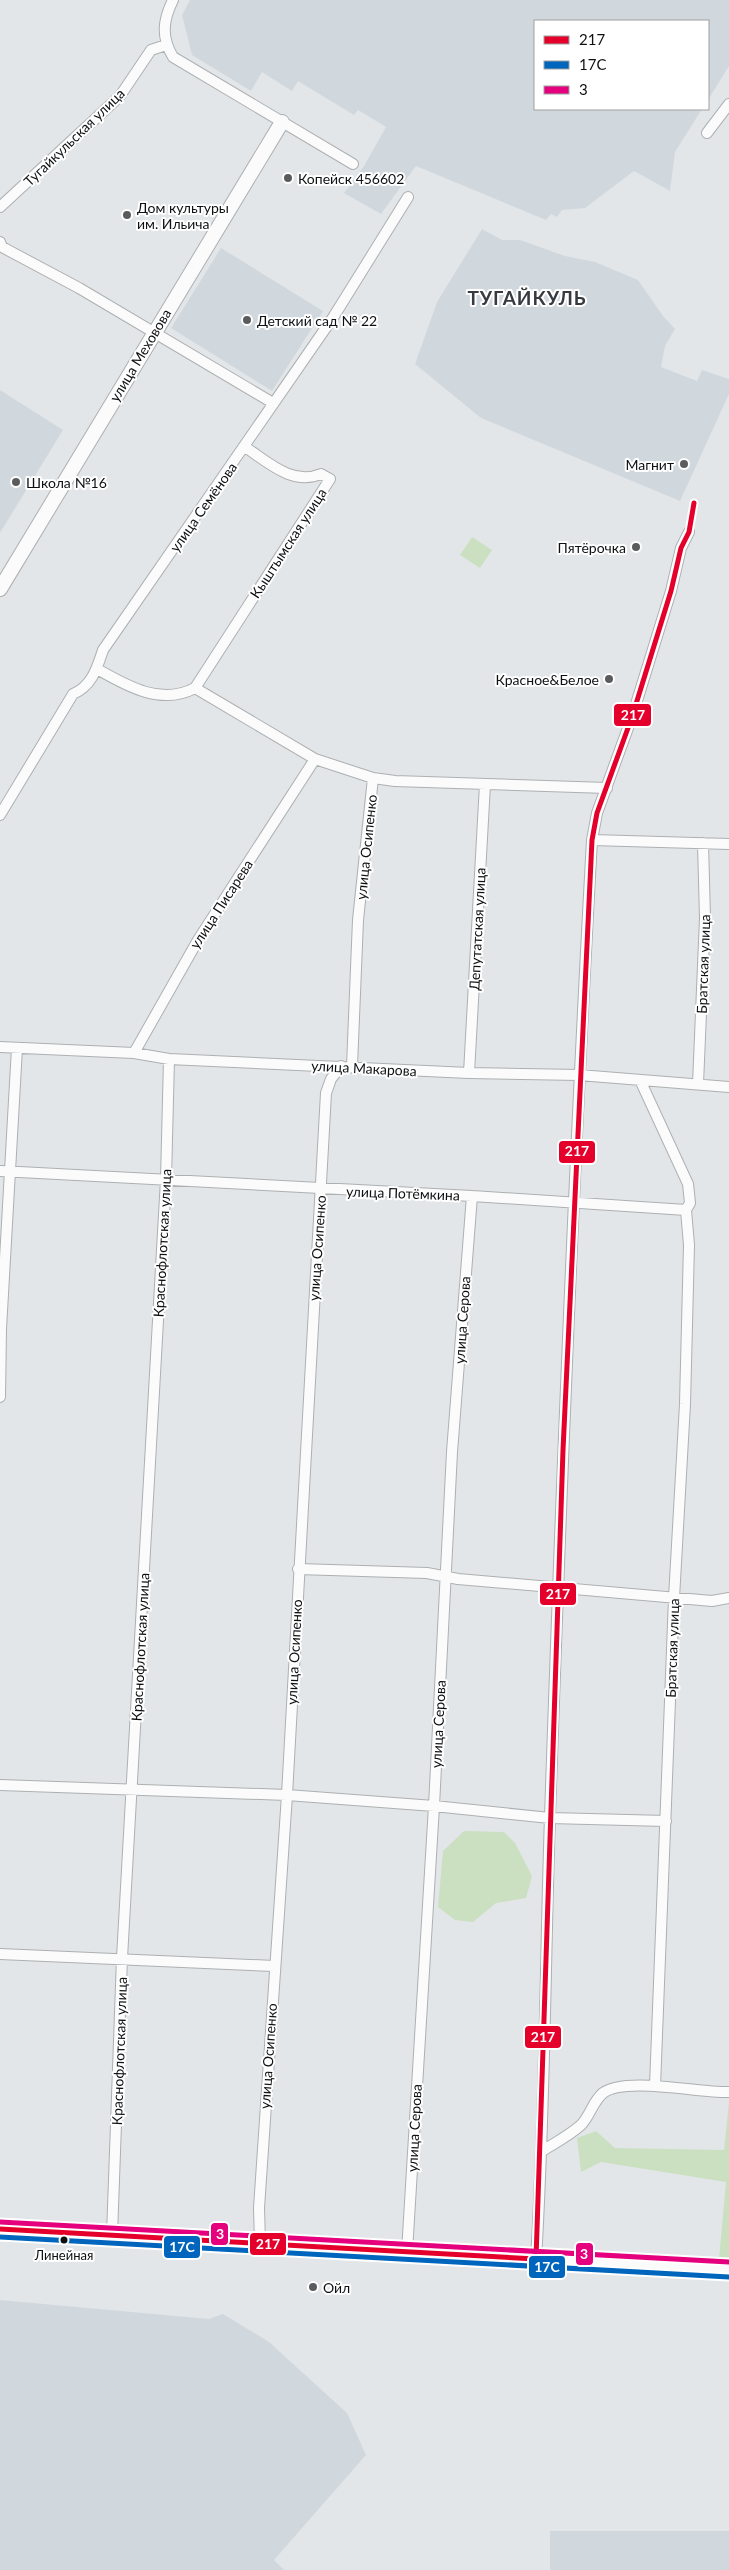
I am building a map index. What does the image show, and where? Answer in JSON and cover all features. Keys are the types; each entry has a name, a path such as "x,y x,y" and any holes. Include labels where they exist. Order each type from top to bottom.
{"main road":[{"path":"0,2229 260,2242 729,2270"}],"street":[{"path":"174,0 164,23 166,46 173,57 190,69 353,164"},
{"name":"Тугайкульская улица","path":"0,207 120,96 152,50 166,46"},
{"path":"707,133 729,104"},
{"name":"улица Меховова","path":"0,589 282,122"},
{"name":"улица Семёнова","path":"0,815 73,694 84,690 97,669 102,650 245,447 273,403 334,316 408,197"},
{"path":"0,242 2,247 79,288 273,403"},
{"name":"Кыштымская улица","path":"195,688 330,479 321,474 308,479 286,474 245,447"},
{"path":"536,2259 542,2151 550,1818 572,1202 592,840 597,813 634,712 671,591 680,548 689,532"},
{"path":"97,669 129,687 163,695 181,695 195,688 315,760 373,778 395,781 607,788"},
{"name":"улица Писарева","path":"134,1053 198,940 315,760"},
{"name":"улица Осипенко","path":"352,1066 358,920 373,778"},
{"name":"Депутатская улица","path":"469,1073 485,784"},
{"path":"592,840 729,844"},
{"name":"Братская улица","path":"698,1084 705,918 703,843"},
{"name":"улица Макарова","path":"0,1047 134,1053 169,1059 352,1066 469,1073 579,1075 729,1087"},
{"path":"0,1397 5,1172 17,1048"},
{"name":"Краснофлотская улица","path":"112,2235 122,1958 166,1179 169,1059"},
{"name":"улица Осипенко","path":"260,2242 259,2208 287,1795 298,1569 326,1093 331,1079 341,1066"},
{"name":"Братская улица","path":"640,1080 688,1184 690,1203 686,1210 689,1245 685,1404 674,1598 655,2086"},
{"name":"улица Потёмкина","path":"5,1172 472,1196 686,1210"},
{"name":"улица Серова","path":"407,2252 434,1806 452,1452 472,1196"},
{"path":"298,1569 426,1573 446,1577 674,1598 712,1601 729,1598"},
{"path":"0,1785 287,1795 434,1806 550,1818 666,1821"},
{"path":"0,1954 274,1966"},
{"path":"542,2151 581,2125 602,2094 615,2087 655,2086 729,2092"}],"shaded area":[{"path":"190,0 729,0 729,66 709,98 709,20 534,20 534,110 701,110 675,152 670,191 634,171 585,208 562,210 557,217 551,214 546,220 416,166 381,214 344,193 364,166 386,127 358,110 354,115 298,81 292,91 262,72 251,91 192,55 182,15"},
{"path":"482,229 502,240 520,240 565,256 595,262 638,280 663,316 675,329 665,346 661,367 697,381 702,370 729,379 729,394 680,501 481,418 415,364 437,302"},
{"name":"Детский сад № 22","path":"221,248 323,311 272,391 171,328"},
{"name":"Школа №16","path":"0,390 63,430 0,533"},
{"path":"0,2300 209,2319 223,2314 269,2342 347,2413 366,2455 274,2560 284,2570 0,2570"},
{"path":"550,2531 729,2531 729,2570 550,2570"}],"green space":[{"path":"472,537 492,550 480,568 460,555"},
{"path":"464,1831 504,1832 515,1843 532,1876 526,1898 496,1903 473,1922 455,1920 438,1907 443,1851"},
{"path":"729,2102 729,2258 719,2259 726,2182 601,2162 581,2172 577,2138 596,2131 615,2148 724,2150"}],"transit line":[{"name":"217","path":"536,2259 563,1450 592,840 597,813 632,717 671,591 681,548 689,532 694,503"},
{"name":"3","path":"0,2222 729,2262"},
{"name":"217","path":"0,2229 536,2259"},
{"name":"17С","path":"0,2237 729,2277"}],"place":[{"name":"Копейск 456602","path":"288,178"},
{"name":"Дом культуры им. Ильича","path":"127,215"},
{"name":"Детский сад № 22","path":"247,320"},
{"name":"Магнит","path":"684,464"},
{"name":"Школа №16","path":"16,482"},
{"name":"Пятёрочка","path":"636,547"},
{"name":"Красное&Белое","path":"609,679"},
{"name":"Линейная","path":"64,2240"},
{"name":"Ойл","path":"313,2287"}],"district":[{"name":"ТУГАЙКУЛЬ","path":"527,297"}]}
